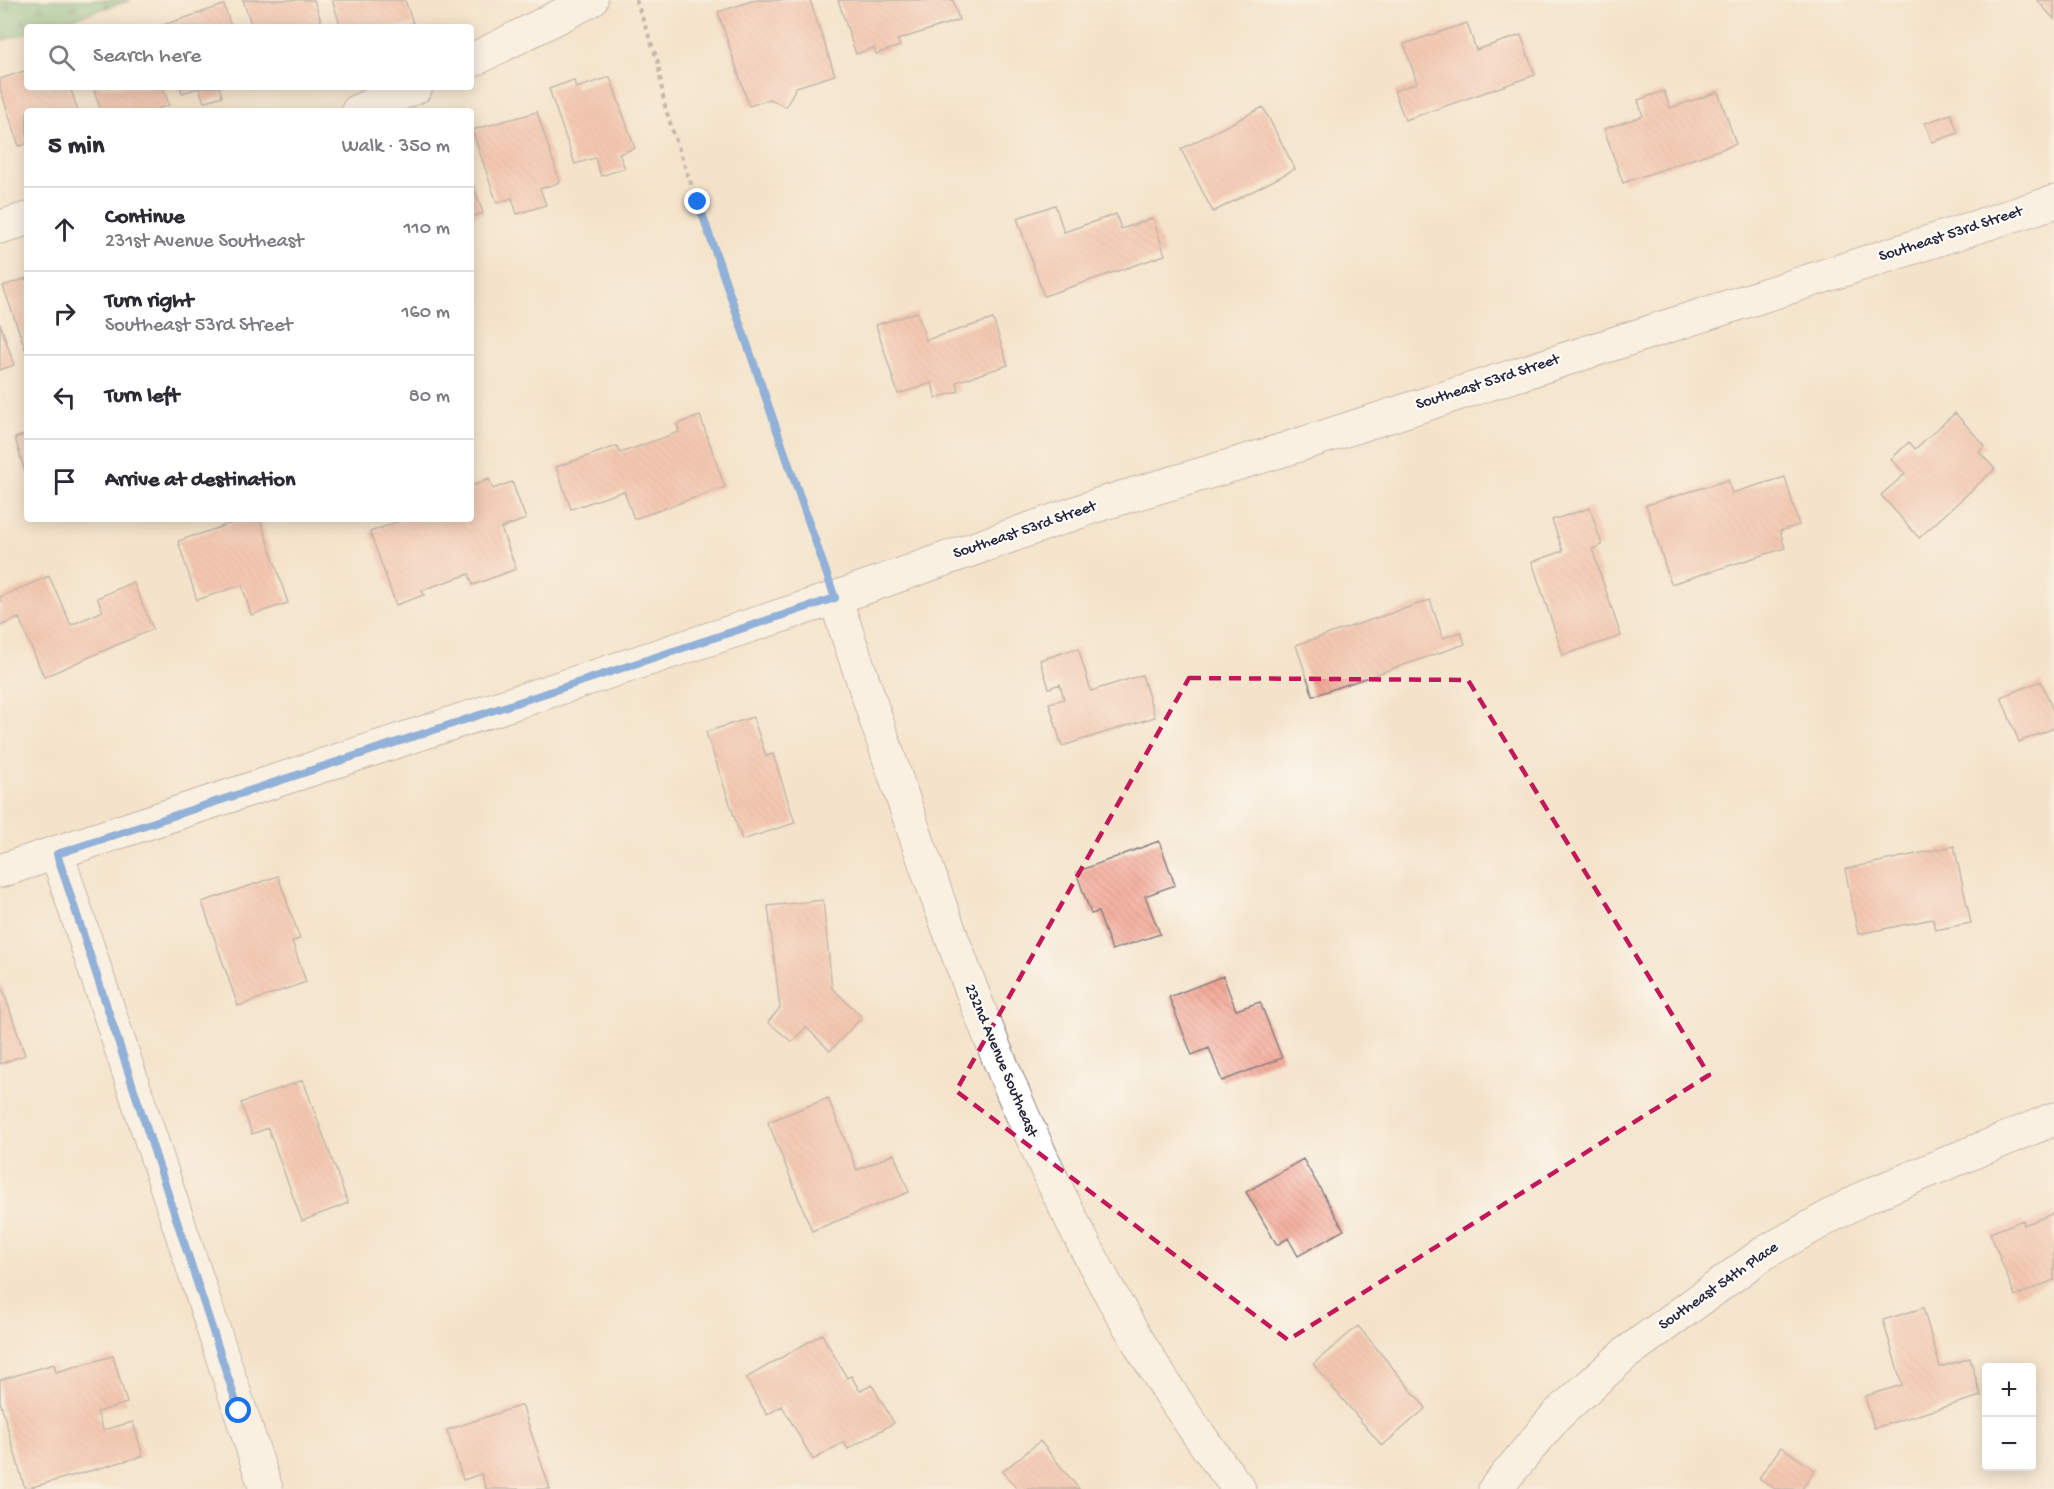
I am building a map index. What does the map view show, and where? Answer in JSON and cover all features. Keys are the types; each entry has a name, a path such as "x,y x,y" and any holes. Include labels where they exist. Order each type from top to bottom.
{"street":[{"path":"474,59 591,0"},
{"path":"365,108 409,90"},
{"name":"Southeast 53rd Street","path":"0,872 835,598 1101,504 1280,451 2054,202"},
{"path":"0,227 24,220"},
{"name":"232nd Avenue Southeast","path":"835,598 970,992 1022,1118 1119,1312 1164,1385 1239,1489"},
{"path":"57,854 266,1489"},
{"name":"Southeast 54th Place","path":"1495,1489 1557,1415 1625,1354 1764,1253 1865,1197 2054,1119"}],"path":[{"path":"636,0 658,62 664,103 673,132 835,598"}],"highlighted area":[{"path":"1189,678 1468,680 1709,1075 1288,1340 956,1091"}],"green space":[{"path":"1,0 131,0 55,24 24,24 24,34 0,41"}],"building":[{"path":"243,0 314,0 322,24 251,24"},
{"path":"332,0 405,0 413,23 410,24 340,24"},
{"path":"755,0 810,0 835,75 796,87 786,107 770,99 749,106 718,12"},
{"path":"838,0 953,0 959,20 897,40 900,46 876,54 874,48 856,54"},
{"path":"2037,0 2054,0 2054,19"},
{"path":"224,5 230,24 166,24"},
{"path":"1467,23 1476,50 1521,35 1535,75 1405,120 1394,91 1417,83 1404,44"},
{"path":"24,71 24,90 71,90 77,108 24,108 24,145 19,146 0,88 0,79"},
{"path":"610,77 635,148 619,154 625,168 601,176 595,158 575,164 549,89 574,80 576,88"},
{"path":"94,90 164,90 169,105 160,108 100,108"},
{"path":"200,90 220,90 222,96 204,102"},
{"path":"1664,91 1670,108 1718,92 1736,144 1623,183 1604,129 1643,116 1638,100"},
{"path":"1263,107 1295,169 1213,212 1181,149"},
{"path":"537,112 560,182 540,189 546,205 517,214 512,198 497,203 474,136 474,129"},
{"path":"1951,114 1958,133 1932,142 1925,123"},
{"path":"474,188 483,213 474,216"},
{"path":"1055,205 1064,232 1116,214 1121,229 1153,218 1165,255 1044,296 1017,218"},
{"path":"24,279 24,346 3,286"},
{"path":"917,312 926,340 993,319 1008,365 956,382 959,391 936,398 932,383 898,394 876,325"},
{"path":"0,323 14,365 0,370"},
{"path":"1955,413 1985,446 1979,452 1995,469 1919,538 1881,495 1905,474 1891,459 1909,442 1915,449"},
{"path":"700,416 725,487 634,519 624,491 571,509 556,467 617,446 620,453 679,432 677,424"},
{"path":"24,435 24,468 15,438"},
{"path":"1785,477 1799,525 1780,531 1785,548 1671,584 1646,505 1728,480 1732,493"},
{"path":"489,479 493,489 512,482 526,519 501,528 516,569 473,585 469,574 422,590 424,595 396,605 370,532 397,522 474,522 474,485"},
{"path":"1590,508 1602,545 1592,549 1621,636 1563,655 1532,562 1563,551 1552,520"},
{"path":"236,522 261,522 288,603 251,615 242,585 197,600 178,541"},
{"path":"49,576 71,625 103,611 97,598 133,582 153,629 44,677 19,618 0,626 0,597"},
{"path":"1430,600 1443,638 1461,632 1465,644 1313,696 1296,645"},
{"path":"1078,648 1091,691 1142,675 1155,717 1062,746 1049,703 1064,699 1060,684 1049,688 1040,660"},
{"path":"2041,681 2054,713 2054,728 2019,742 2001,697"},
{"path":"753,717 766,756 773,754 795,823 742,840 706,732"},
{"path":"1159,841 1175,885 1145,896 1160,934 1112,950 1098,912 1091,914 1076,872"},
{"path":"1954,846 1971,923 1935,930 1933,919 1858,934 1845,869"},
{"path":"278,876 300,939 292,941 306,982 238,1006 202,902"},
{"path":"823,900 832,988 862,1017 830,1051 806,1027 792,1042 768,1022 780,1008 768,906"},
{"path":"1223,976 1236,1010 1260,1002 1282,1058 1222,1081 1209,1048 1192,1055 1169,997"},
{"path":"0,981 25,1055 0,1064"},
{"path":"303,1080 348,1203 302,1221 268,1128 252,1134 241,1103"},
{"path":"828,1098 857,1170 894,1154 909,1192 812,1231 768,1122"},
{"path":"1303,1159 1344,1230 1298,1256 1288,1238 1277,1245 1246,1192"},
{"path":"2054,1213 2054,1280 2015,1296 1990,1233 2023,1220 2024,1225"},
{"path":"1923,1308 1940,1367 1970,1358 1981,1396 1874,1428 1865,1396 1902,1385 1883,1320"},
{"path":"1358,1326 1426,1408 1382,1446 1313,1364"},
{"path":"822,1334 847,1378 851,1376 860,1391 872,1385 894,1423 848,1449 844,1442 813,1460 782,1406 767,1415 746,1378"},
{"path":"113,1356 127,1403 97,1412 103,1430 133,1422 143,1456 25,1489 0,1401 0,1380 54,1364 56,1372"},
{"path":"522,1405 550,1489 486,1489 481,1474 463,1480 447,1430"},
{"path":"1040,1441 1079,1489 1017,1489 1003,1471"},
{"path":"1781,1447 1815,1470 1802,1489 1775,1489 1759,1478"}],"route":[{"path":"239,1411 57,854 835,598 698,202"}]}
